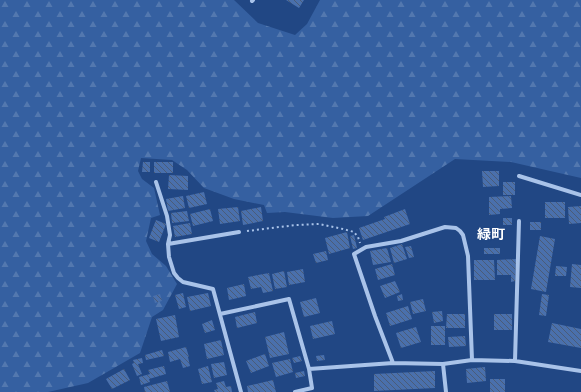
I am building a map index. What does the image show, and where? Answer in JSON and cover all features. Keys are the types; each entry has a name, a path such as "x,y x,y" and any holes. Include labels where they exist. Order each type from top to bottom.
{"street":[{"path":"519,176 581,195"},
{"path":"156,182 170,235 168,244 170,261 174,273 183,282 213,289 241,392"},
{"path":"515,360 519,221"},
{"path":"394,363 375,316 354,254 366,247 402,241 445,227 456,228 460,231 468,256 472,360"},
{"path":"168,244 239,232"},
{"path":"220,314 289,299 309,369 312,388 295,392"},
{"path":"309,369 394,363 443,364 472,360 515,360 581,371"},
{"path":"443,364 446,392"}],"path":[{"path":"239,232 296,225 319,224 354,232 358,237 362,250"}],"green space":[{"path":"0,0 234,0 258,23 295,35 307,24 320,0 581,0 581,178 511,162 455,159 368,216 333,218 285,212 267,213 264,205 234,199 204,188 187,170 172,160 141,158 138,171 142,179 154,188 160,215 151,218 146,241 152,254 166,266 177,284 163,310 152,317 140,353 88,383 48,392 0,392"}],"building":[{"path":"286,0 304,0 299,8"},
{"path":"143,162 150,162 150,172 142,172"},
{"path":"154,162 173,162 173,173 154,173"},
{"path":"482,171 499,171 499,186 483,187"},
{"path":"169,175 188,176 188,190 168,189"},
{"path":"503,182 515,182 515,195 503,195"},
{"path":"204,192 207,204 189,208 186,196"},
{"path":"183,196 185,208 168,211 166,199"},
{"path":"511,196 512,208 500,209 500,214 489,215 489,197"},
{"path":"545,202 565,202 565,218 545,218"},
{"path":"581,206 581,223 569,224 568,207"},
{"path":"238,207 240,221 220,224 218,209"},
{"path":"261,207 263,221 243,225 241,211"},
{"path":"210,209 213,221 193,226 190,214"},
{"path":"405,209 410,224 363,240 359,228 385,219 384,217"},
{"path":"187,211 189,221 172,223 171,213"},
{"path":"503,218 512,218 512,225 503,225"},
{"path":"156,220 166,224 159,242 149,238"},
{"path":"530,222 541,222 541,230 530,230"},
{"path":"190,223 192,234 175,237 173,226"},
{"path":"347,232 350,248 329,254 325,238"},
{"path":"354,235 357,248 353,249 350,236"},
{"path":"540,236 555,239 546,292 531,289"},
{"path":"402,244 407,259 394,263 390,248"},
{"path":"411,246 414,257 409,258 405,247"},
{"path":"387,248 391,262 373,265 370,251"},
{"path":"484,248 500,248 500,254 484,254"},
{"path":"326,251 328,260 316,263 313,254"},
{"path":"516,259 515,281 511,282 511,275 497,275 497,260"},
{"path":"474,260 494,260 495,280 474,280"},
{"path":"392,264 395,275 378,280 375,269"},
{"path":"572,264 581,265 581,288 570,287"},
{"path":"556,266 567,267 566,276 555,276"},
{"path":"303,269 305,282 289,285 287,272"},
{"path":"284,271 287,287 275,289 272,274"},
{"path":"269,273 273,291 263,293 261,287 251,289 248,277"},
{"path":"395,281 400,292 385,298 380,286"},
{"path":"244,284 246,296 229,300 227,288"},
{"path":"183,293 186,307 179,309 175,295"},
{"path":"208,293 211,306 190,311 187,297"},
{"path":"160,294 162,301 155,303 153,296"},
{"path":"402,294 403,300 398,301 397,296"},
{"path":"542,294 549,295 546,316 539,315"},
{"path":"316,298 320,313 304,317 300,302"},
{"path":"423,299 426,311 413,314 410,302"},
{"path":"408,306 412,319 390,326 386,313"},
{"path":"442,311 443,321 434,323 432,312"},
{"path":"255,312 257,323 237,328 235,317"},
{"path":"447,314 465,314 465,328 446,328"},
{"path":"494,314 512,314 512,330 494,330"},
{"path":"175,315 179,337 161,341 156,319"},
{"path":"212,320 215,330 205,333 202,324"},
{"path":"332,321 335,334 313,339 310,326"},
{"path":"552,323 581,329 581,348 548,342"},
{"path":"431,326 445,326 445,345 431,345"},
{"path":"416,327 421,342 401,348 396,333"},
{"path":"284,332 289,354 270,358 265,337"},
{"path":"465,336 466,346 449,347 448,337"},
{"path":"221,340 224,355 207,359 204,344"},
{"path":"186,347 190,366 183,368 180,359 170,362 168,352"},
{"path":"162,350 164,356 146,360 145,355"},
{"path":"265,354 269,366 251,373 246,361"},
{"path":"324,355 325,360 317,361 316,356"},
{"path":"300,356 302,361 294,363 292,358"},
{"path":"142,358 143,363 138,364 142,374 137,376 132,364 134,363 133,360"},
{"path":"290,359 293,372 276,377 272,363"},
{"path":"224,362 227,375 214,378 211,364"},
{"path":"164,366 166,374 149,379 150,382 141,385 139,377 150,374 148,370"},
{"path":"208,366 212,382 202,384 198,369"},
{"path":"485,367 486,381 467,383 466,369"},
{"path":"124,369 130,380 112,389 106,379"},
{"path":"304,371 305,376 296,378 295,373"},
{"path":"435,371 435,388 374,391 374,374"},
{"path":"490,379 505,379 505,392 490,392"},
{"path":"273,380 276,392 248,392 247,386"},
{"path":"167,381 170,392 145,392 144,387"},
{"path":"224,381 226,387 231,386 232,392 215,392 214,390 218,389 216,383"}],"district":[{"name":"緑町","path":"491,234"}]}
